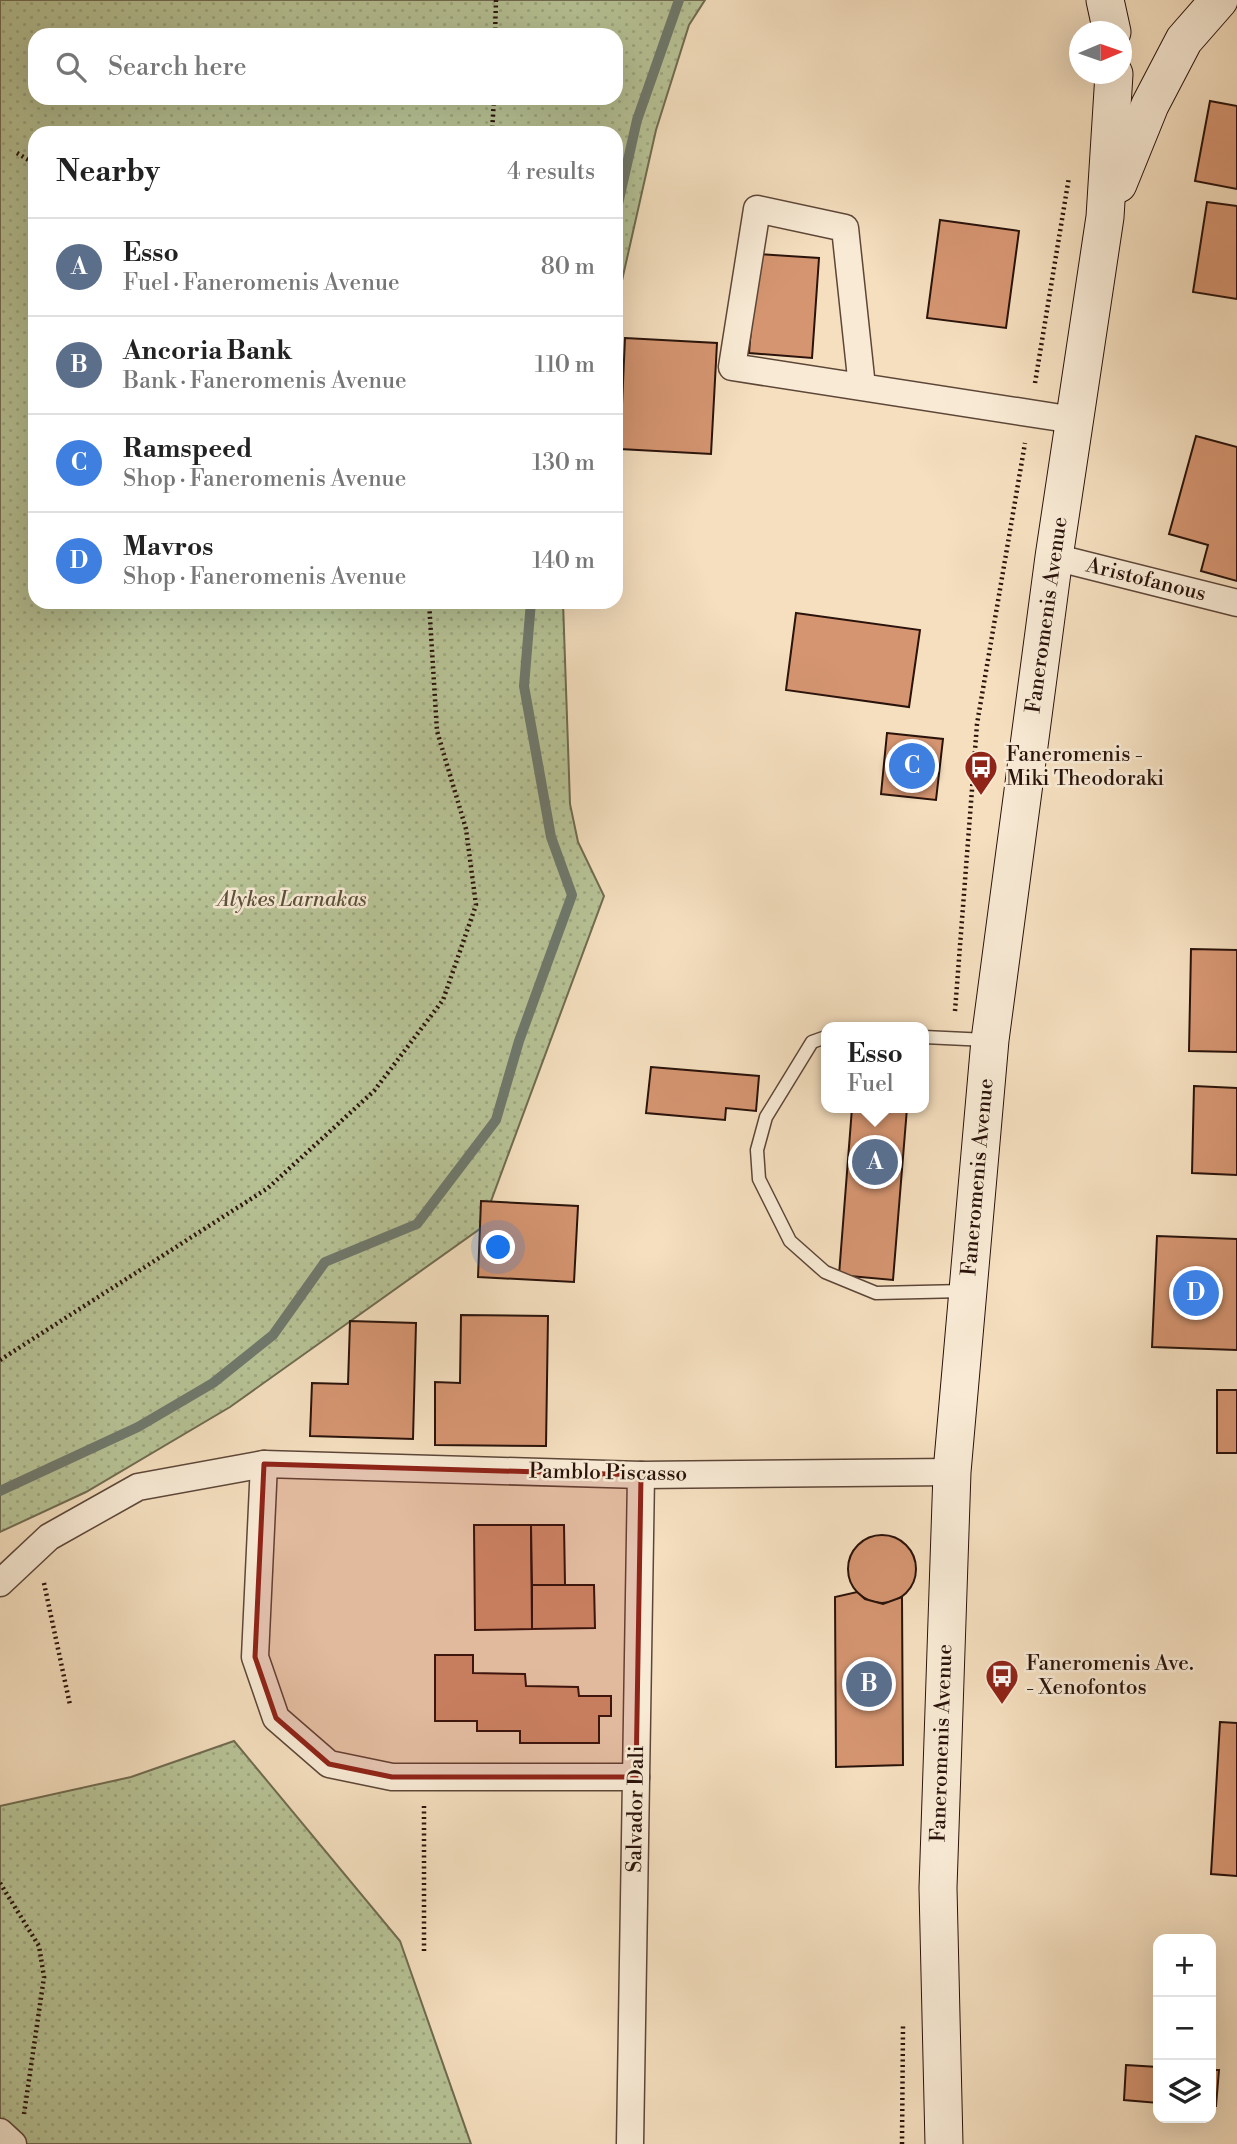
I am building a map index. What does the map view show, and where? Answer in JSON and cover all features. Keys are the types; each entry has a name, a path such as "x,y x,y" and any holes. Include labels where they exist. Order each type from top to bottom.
{"main road":[{"path":"1105,0 1110,21"},
{"name":"Faneromenis Avenue","path":"1105,217 1150,104 1184,40 1219,0"},
{"name":"Faneromenis Avenue","path":"944,2144 938,1888 952,1472 990,1040 1054,557 1105,217 1114,84"}],"street":[{"path":"862,387 845,228 757,209 732,367 1074,420"},
{"name":"Aristofanous","path":"1054,557 1237,603"},
{"path":"264,1464 255,1657 276,1718 329,1764 392,1777 636,1777"},
{"name":"Pamblo Piscasso","path":"0,1583 49,1537 138,1487 264,1464 641,1475 952,1472"},
{"name":"Salvador Dali","path":"630,2144 641,1475"},
{"path":"0,2132 12,2144"}],"lane":[{"path":"929,1037 990,1040"},
{"path":"821,1039 812,1042 772,1106 766,1117 757,1150 759,1179 790,1241 825,1272 876,1293 968,1291"}],"path":[{"path":"495,28 496,0"},
{"path":"492,126 494,105"},
{"path":"17,153 28,160"},
{"path":"0,1360 268,1188 373,1091 443,1000 476,905 466,829 437,731 429,609"},
{"path":"37,1548 70,1705"},
{"path":"424,1777 424,1951"},
{"path":"0,1883 39,1946 44,1977 23,2118"}],"highlighted area":[{"path":"264,1464 641,1475 636,1777 392,1777 329,1764 276,1718 255,1657"}],"green space":[{"name":"Alykes Larnakas","path":"0,0 705,0 689,25 656,130 623,276 623,126 28,126 28,609 563,609 570,804 578,842 604,896 481,1228 230,1407 86,1492 0,1532"},
{"path":"234,1741 400,1941 471,2144 0,2144 0,1806 131,1777"}],"building":[{"path":"1210,101 1237,106 1237,189 1195,181"},
{"path":"1207,202 1237,206 1237,299 1193,292"},
{"path":"940,220 1019,231 1006,328 927,318"},
{"path":"757,254 819,258 812,358 749,353"},
{"path":"625,338 717,343 711,454 623,449"},
{"path":"1196,436 1237,447 1237,581 1201,571 1208,545 1169,534"},
{"path":"796,613 920,630 909,707 786,690"},
{"path":"887,733 943,739 936,800 881,794"},
{"path":"1191,949 1237,950 1237,1052 1189,1051"},
{"path":"651,1067 759,1076 756,1111 726,1108 725,1120 646,1113"},
{"path":"1194,1086 1237,1088 1237,1175 1192,1173"},
{"path":"852,1113 907,1113 893,1280 839,1275"},
{"path":"481,1201 578,1206 574,1282 478,1277"},
{"path":"1157,1236 1237,1239 1237,1350 1152,1347"},
{"path":"461,1315 548,1316 546,1446 435,1445 435,1382 460,1383"},
{"path":"350,1321 416,1323 413,1439 310,1436 312,1383 348,1384"},
{"path":"1217,1390 1237,1390 1237,1453 1217,1453"},
{"path":"474,1525 531,1525 532,1629 475,1630"},
{"path":"531,1525 564,1525 565,1585 532,1585"},
{"path":"889,1535 910,1550 916,1562 914,1582 906,1593 889,1603 875,1603 858,1593 850,1582 848,1562 858,1545 869,1537"},
{"path":"532,1585 594,1585 595,1628 532,1629"},
{"path":"857,1592 865,1599 883,1604 902,1597 903,1765 836,1767 835,1597"},
{"path":"435,1655 473,1655 473,1673 525,1674 526,1686 578,1687 579,1696 611,1696 611,1716 599,1716 599,1743 520,1743 520,1731 477,1731 477,1721 435,1721"},
{"path":"1220,1722 1237,1723 1237,1876 1211,1874"},
{"path":"1126,2065 1153,2067 1153,2103 1124,2100"},
{"path":"1216,2070 1219,2070 1216,2106"}],"waterway":[{"path":"623,182 637,120 679,0"},
{"path":"0,1491 138,1427 213,1383 273,1335 325,1262 417,1224 496,1120 519,1041 572,895 551,837 524,686 530,609"}],"place":[{"name":"Ramspeed","path":"912,766"},
{"name":"Faneromenis - Miki Theodoraki","path":"981,797"},
{"name":"Esso","path":"875,1162"},
{"name":"Mavros","path":"1196,1293"},
{"name":"Ancoria Bank","path":"869,1684"},
{"name":"Faneromenis Ave. - Xenofontos","path":"1002,1706"}]}
